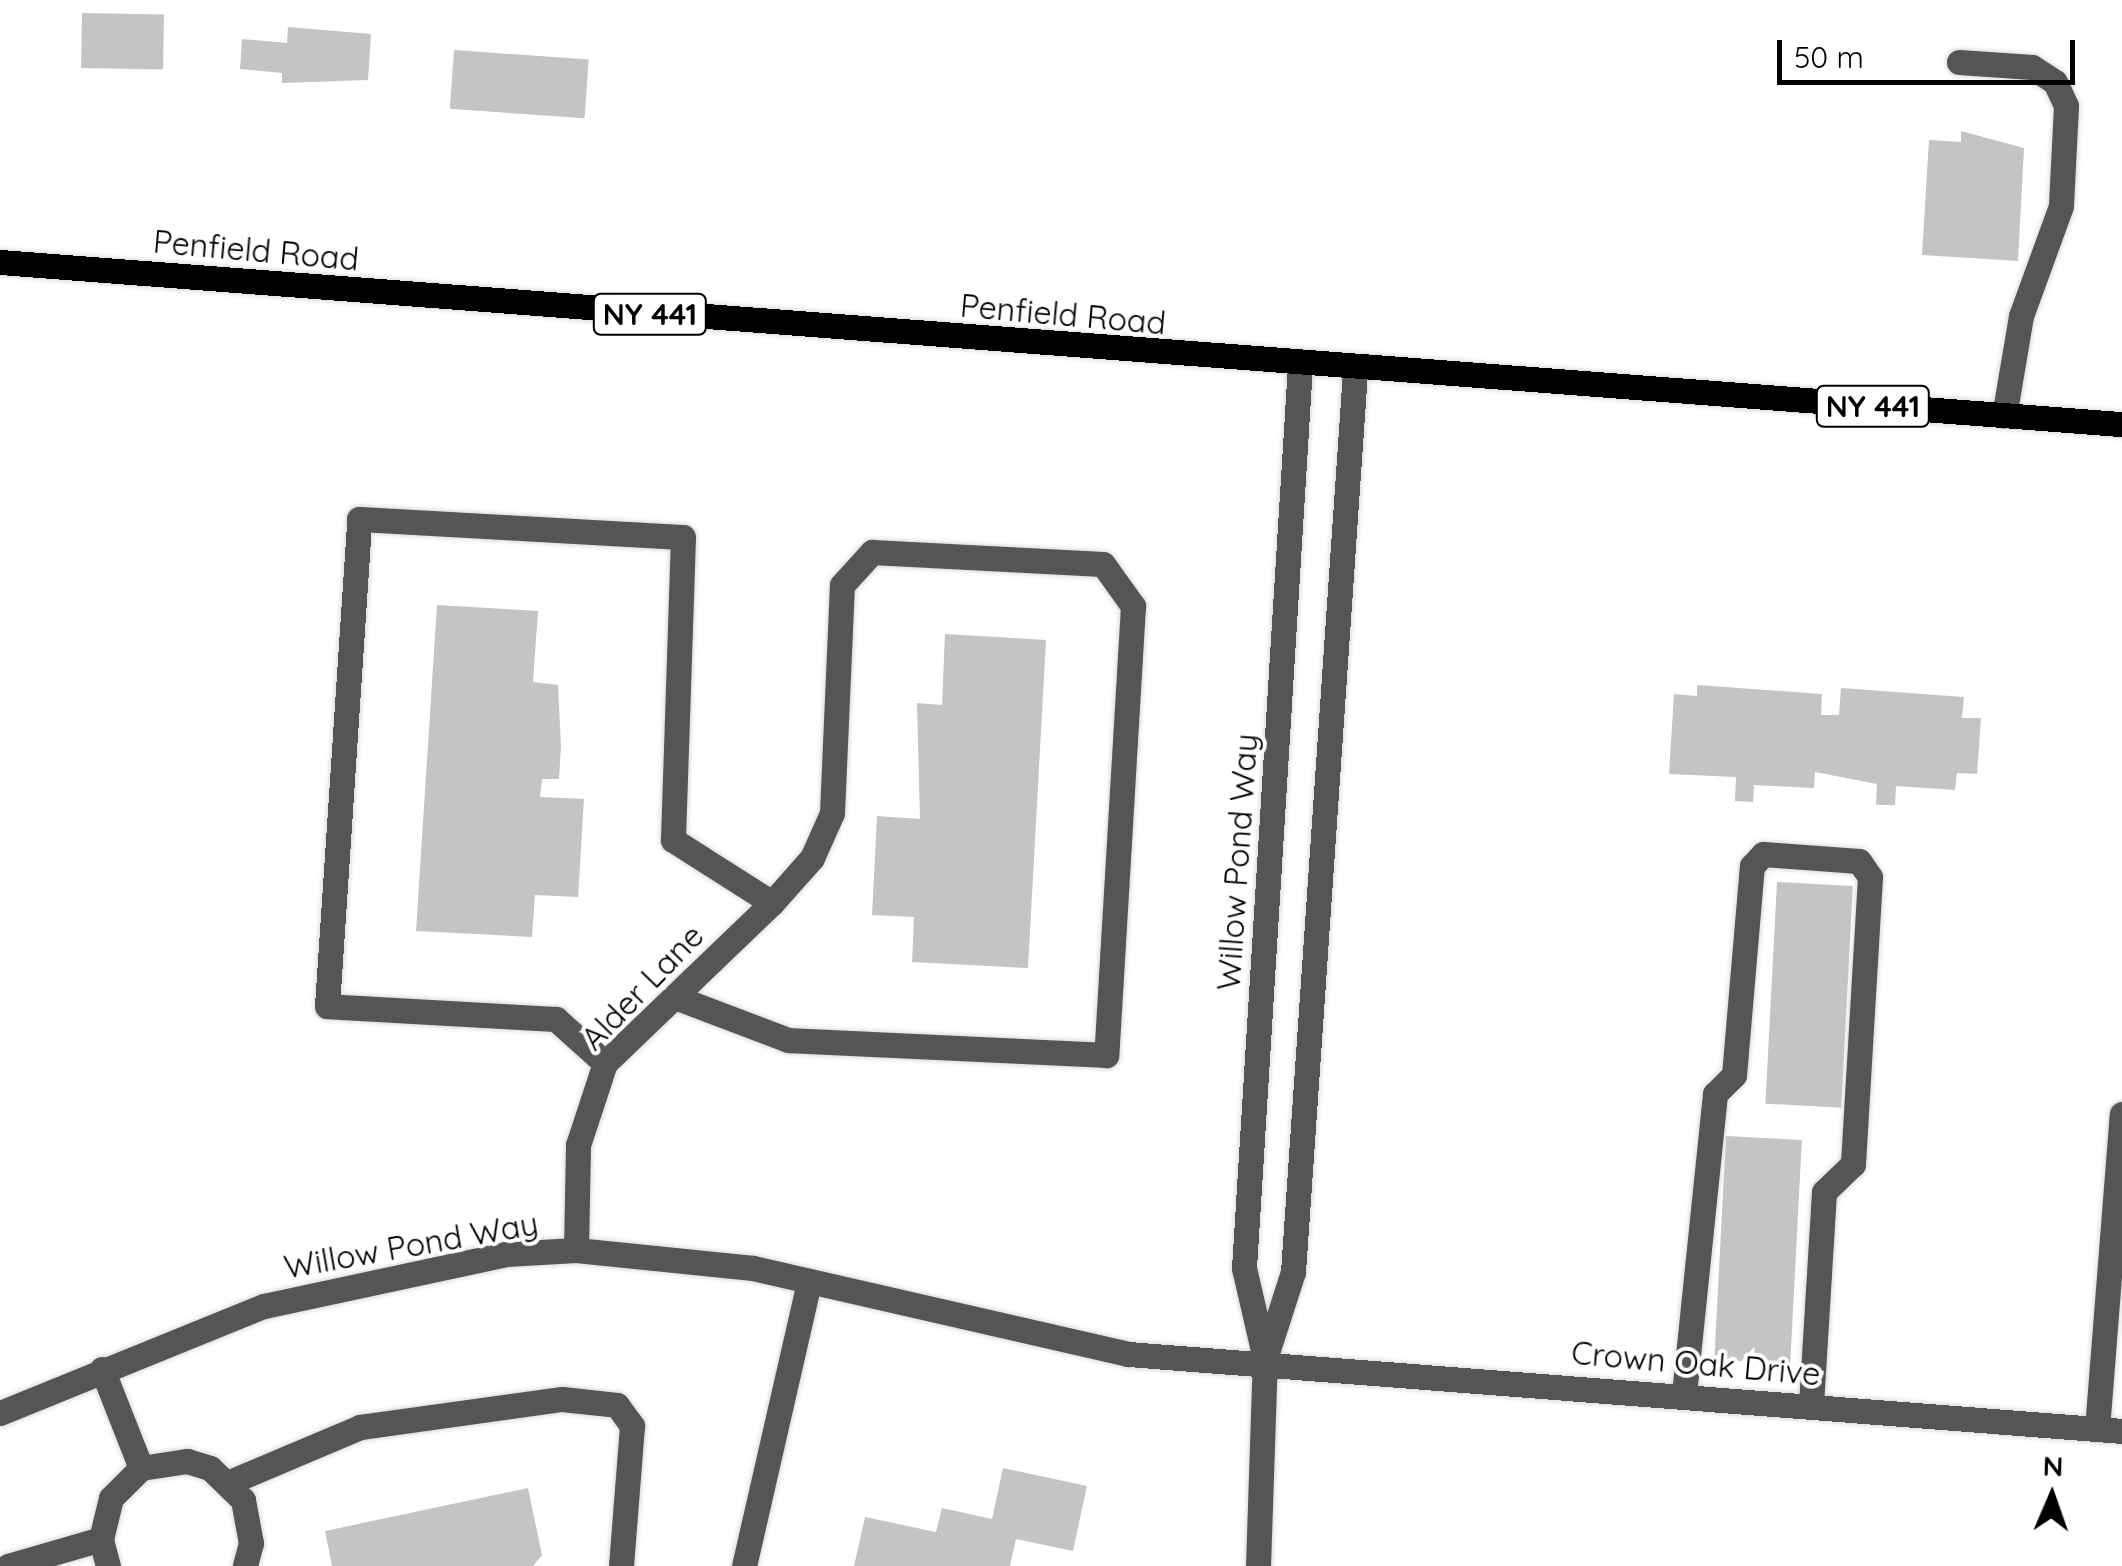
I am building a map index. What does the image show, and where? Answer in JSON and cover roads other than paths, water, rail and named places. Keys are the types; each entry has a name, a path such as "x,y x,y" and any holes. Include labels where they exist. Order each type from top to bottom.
{"main road":[{"name":"Penfield Road","path":"0,262 1300,366 2122,424"}],"street":[{"path":"1958,62 2032,67 2055,82 2066,106 2061,206 2021,316 2004,416"},
{"name":"Willow Pond Way","path":"1258,1566 1264,1359 1244,1268 1300,366"},
{"name":"Willow Pond Way","path":"1264,1359 1293,1272 1355,370"},
{"path":"606,1063 556,1019 327,1006 358,519 684,536 673,840 772,903"},
{"name":"Alder Lane","path":"576,1250 578,1145 606,1063 772,903 812,858 832,814 842,585 872,552 1103,564 1133,606 1106,1056 788,1040 675,997"},
{"path":"1684,1394 1715,1094 1734,1076 1752,866 1763,854 1859,861 1870,878 1853,1164 1824,1192 1811,1405"},
{"path":"2110,1430 2122,1114"},
{"name":"Willow Pond Way","path":"0,1413 102,1369 349,1283 576,1250 809,1282 1128,1354 1264,1359"},
{"path":"744,1566 809,1282"},
{"name":"Crown Oak Drive","path":"1264,1359 2110,1430"},
{"path":"102,1369 141,1468"},
{"path":"230,1482 360,1427 562,1400 617,1405 632,1426 621,1566"},
{"path":"108,1566 101,1539 111,1498 141,1468 188,1460 230,1482 250,1521 245,1566"},
{"path":"8,1566 101,1539"}]}
